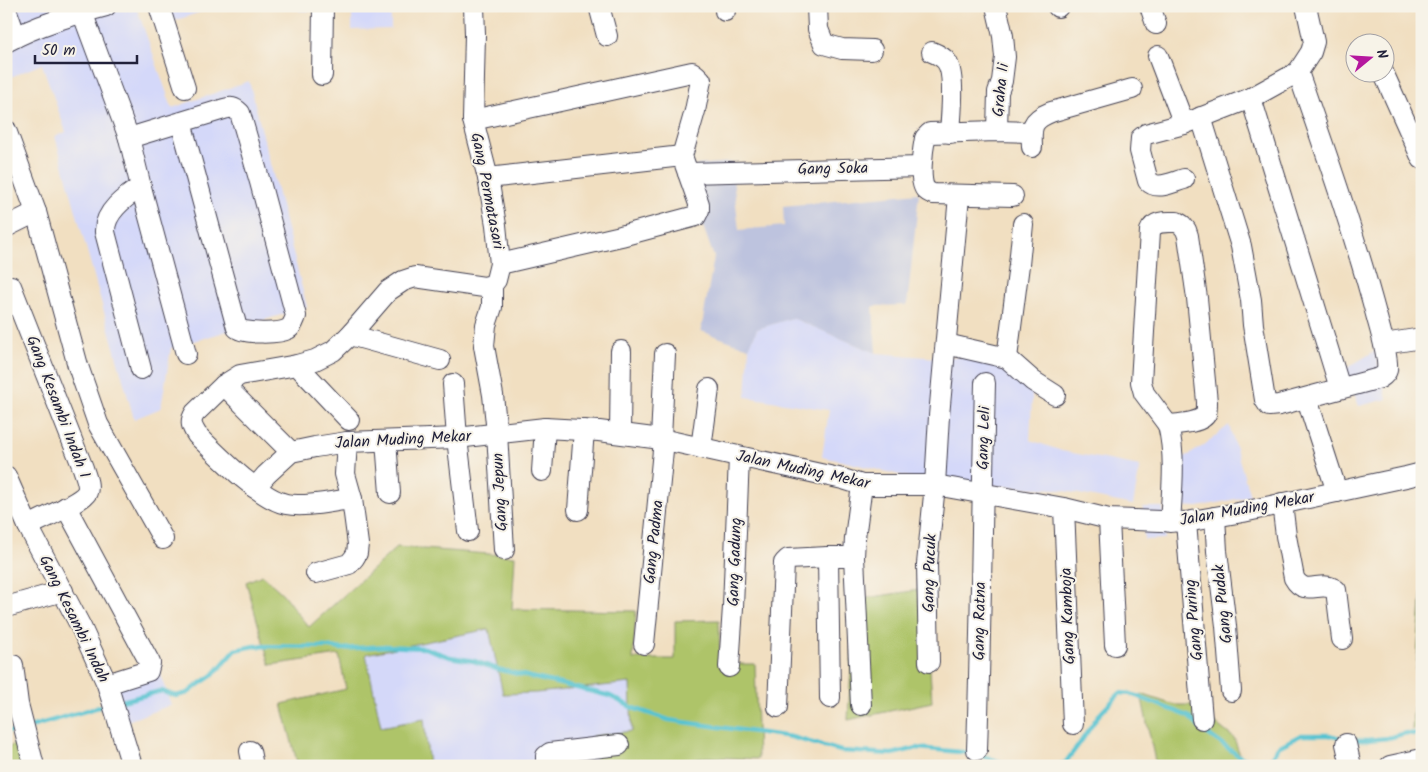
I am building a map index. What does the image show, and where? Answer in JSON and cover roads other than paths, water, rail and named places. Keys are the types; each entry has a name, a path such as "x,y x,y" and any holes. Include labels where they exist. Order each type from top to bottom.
{"street":[{"path":"6,9 11,40 82,12 106,6"},
{"path":"159,6 186,88"},
{"path":"322,75 323,6"},
{"name":"Gang Permatasari","path":"474,6 473,120 488,178 500,264 496,280 492,285 492,306 486,325 484,346 493,395 497,433"},
{"path":"599,6 607,36"},
{"path":"817,6 818,29 824,44 842,49 872,50"},
{"name":"Graha Ii","path":"921,167 924,138 930,134 997,131 998,92 1002,81 1005,58 1003,36 996,6"},
{"path":"1184,179 1157,186 1150,184 1140,151 1141,138 1146,134 1192,120 1251,98 1298,72 1311,52 1314,42 1306,6"},
{"path":"82,12 129,138 186,354"},
{"path":"932,52 947,61 950,70 952,86 950,133"},
{"path":"1158,56 1192,120 1241,246 1251,300 1265,400 1269,406 1307,399 1380,378 1387,371 1384,344 1348,218 1298,72"},
{"path":"473,120 692,72 701,80 685,164 699,204 696,216 621,236 500,264"},
{"path":"1387,82 1422,159"},
{"path":"997,131 1032,140 1036,121 1043,115 1132,89"},
{"path":"1251,98 1340,388"},
{"path":"129,138 181,122 232,107 240,113 296,316 290,328 281,332 247,332 237,328 181,122"},
{"path":"6,130 36,212 78,366 98,424 163,539"},
{"name":"Gang Soka","path":"488,178 685,164 921,167"},
{"path":"921,167 923,185 926,190 933,194 1013,196"},
{"path":"141,188 127,196 116,206 104,225 104,232 141,369"},
{"path":"936,485 939,416 959,196"},
{"path":"6,228 36,212"},
{"path":"1177,222 1186,230 1192,265 1207,402 1205,416 1200,420 1168,425 1144,393 1140,382 1150,231 1156,223 1177,222"},
{"path":"1008,358 1023,224"},
{"path":"352,499 302,504 278,502 255,488 197,435 191,424 192,418 224,385 240,376 297,365 315,360 333,351 350,336 388,291 402,281 415,277 484,287 492,285"},
{"name":"Gang Kesambi Indah I","path":"11,286 87,481 87,491 82,497 28,526"},
{"path":"350,336 440,360"},
{"path":"1384,344 1422,338"},
{"path":"946,344 1008,358 1033,381 1055,395"},
{"path":"620,433 621,351"},
{"name":"Gang Padma","path":"644,644 663,440 665,354"},
{"path":"297,365 348,420"},
{"name":"Gang Leli","path":"982,493 985,383"},
{"path":"453,384 457,438 468,531"},
{"path":"224,385 291,452 255,488"},
{"path":"701,448 709,390"},
{"path":"1307,399 1337,492"},
{"name":"Gang Puring","path":"1168,425 1174,460 1178,522 1202,719"},
{"path":"542,471 545,428"},
{"name":"Jalan Muding Mekar","path":"291,452 347,442 457,438 545,428 584,430 620,433 663,440 862,485 936,485 1109,518 1178,522 1215,517 1422,473"},
{"path":"578,510 584,430"},
{"name":"Gang Jepun","path":"497,433 504,550"},
{"path":"386,441 390,494"},
{"path":"316,573 349,564 357,553 358,544 352,499 345,474 347,442"},
{"name":"Gang Gadung","path":"729,666 738,457"},
{"name":"Gang Kesambi Indah","path":"6,476 28,526 81,627 107,684 132,766"},
{"path":"861,705 854,557 862,485"},
{"name":"Gang Pucuk","path":"929,662 928,564 936,485"},
{"name":"Gang Ratna","path":"977,750 982,493"},
{"path":"1282,503 1286,536 1297,585 1304,588 1328,586 1336,590 1342,639"},
{"path":"66,507 150,663 148,671 107,684"},
{"name":"Gang Kamboja","path":"1064,508 1073,724"},
{"name":"Gang Pudak","path":"1215,517 1217,551 1226,619 1231,691"},
{"path":"1109,518 1115,645"},
{"path":"828,557 830,698"},
{"path":"778,707 784,563 788,559 854,557"},
{"path":"6,607 62,591"},
{"path":"13,665 18,704 34,766"},
{"path":"546,766 546,756 550,753 619,744"},
{"path":"1346,744 1350,766"},
{"path":"1390,766 1422,759"}],"waterway":[{"path":"118,702 161,691 176,696 188,693 213,675 235,650 254,646 330,647 342,649 386,646 425,648 450,657 474,661 497,669 610,696 633,708 669,720 791,737 841,751 892,754 917,748 972,753"},
{"path":"1055,766 1065,763 1098,716 1120,693 1131,694 1188,716 1202,730 1239,756 1259,766"},
{"path":"30,727 109,704"},
{"path":"6,732 20,730"},
{"path":"1264,766 1278,747 1301,735 1329,735 1347,740 1388,738 1406,733 1422,735"},
{"path":"980,755 1012,766"}]}
